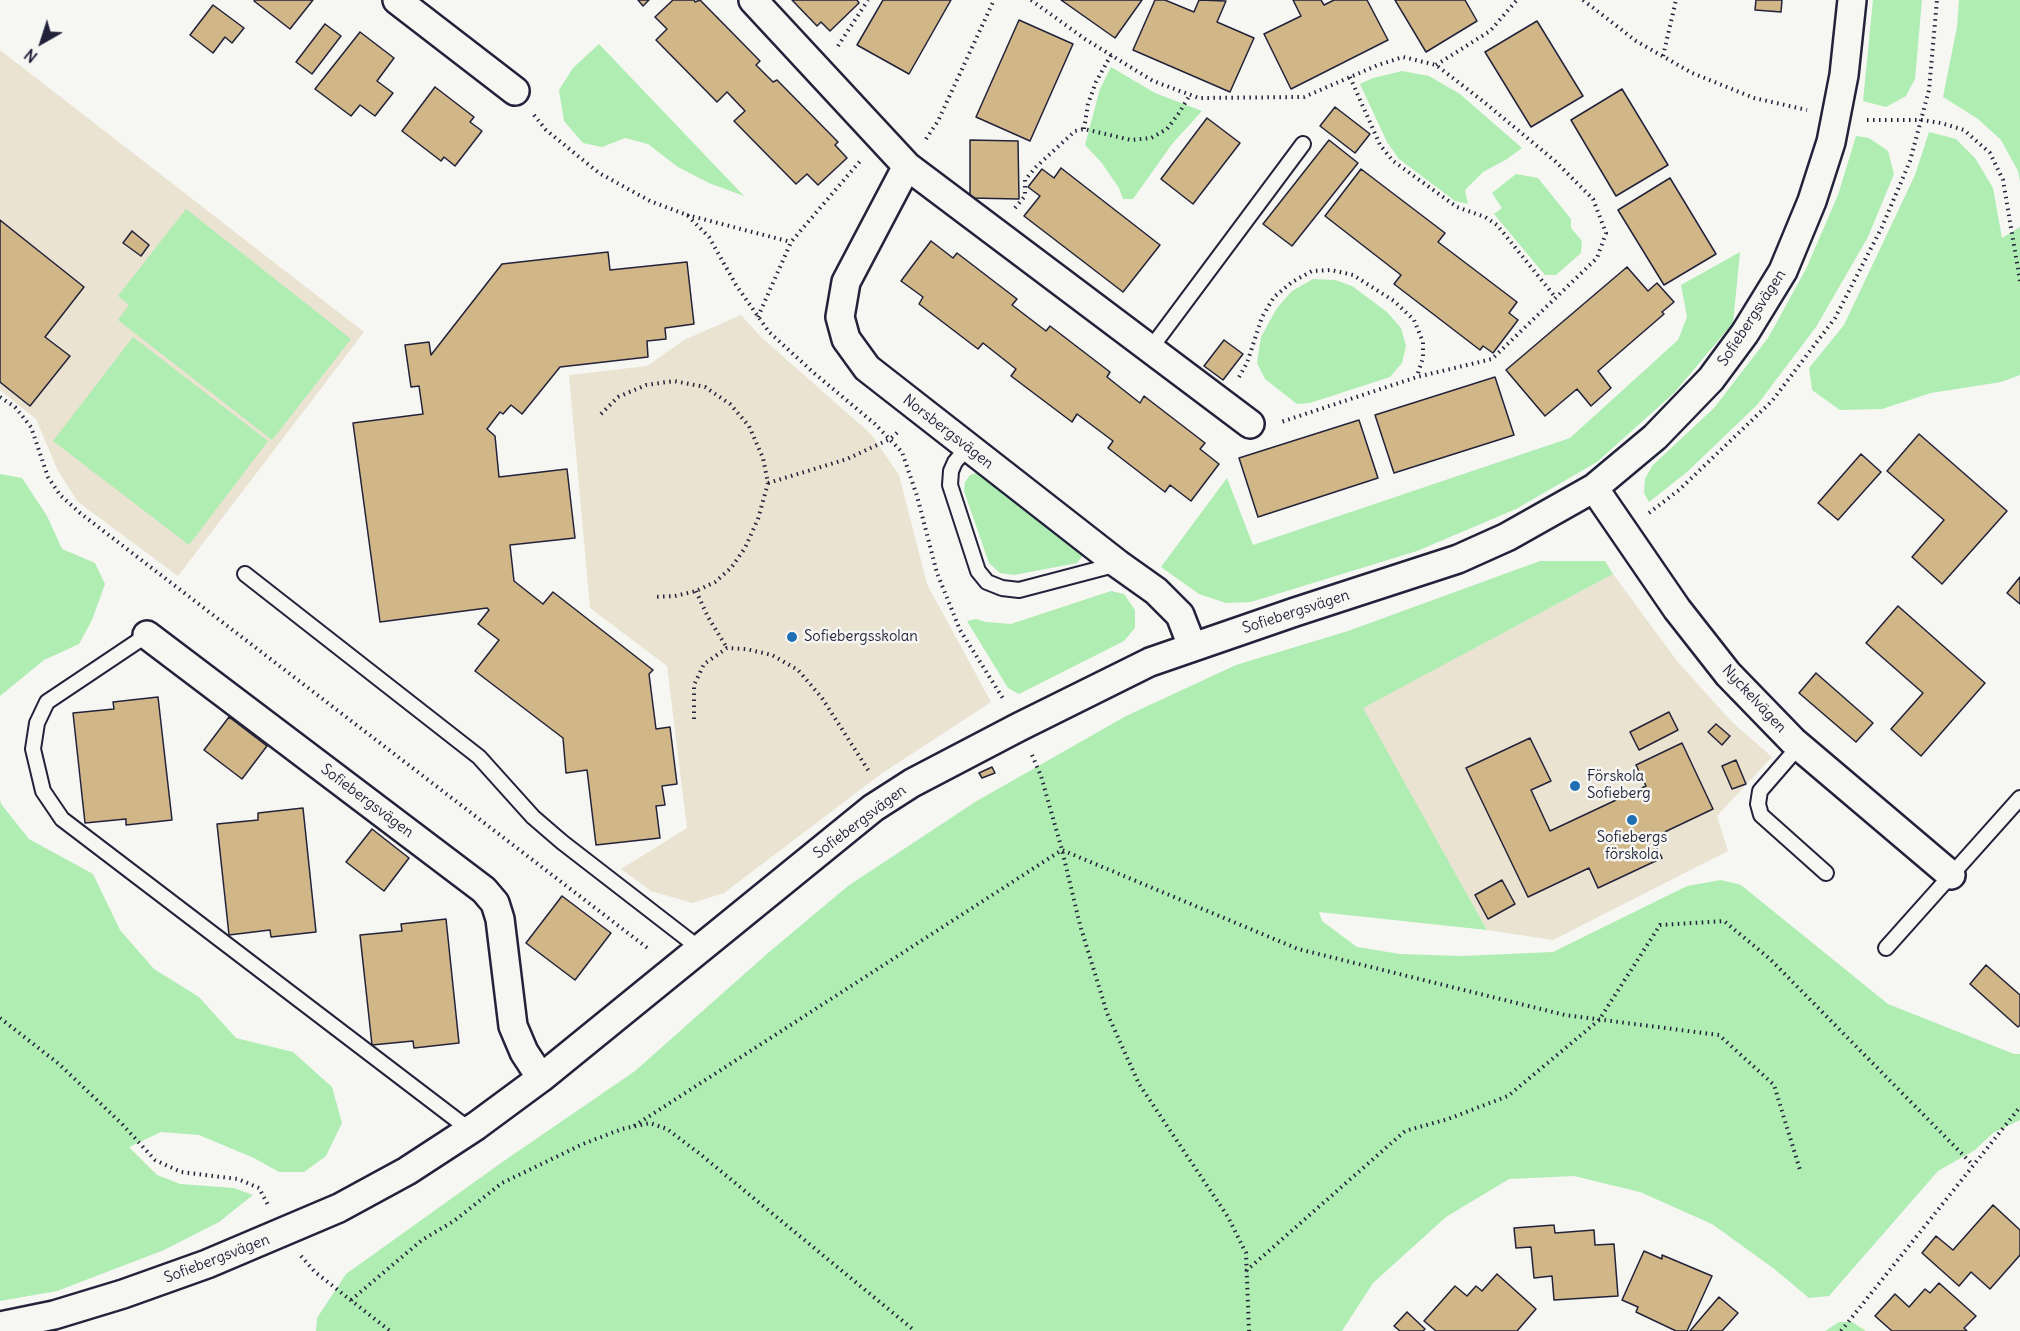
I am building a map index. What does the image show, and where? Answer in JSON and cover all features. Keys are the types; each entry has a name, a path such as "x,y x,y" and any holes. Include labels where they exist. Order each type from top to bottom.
{"street":[{"path":"397,0 515,91"},
{"path":"753,0 907,166 1250,424"},
{"name":"Sofiebergsvägen","path":"0,1326 56,1323 123,1294 207,1264 282,1233 339,1208 407,1171 470,1130 541,1078 699,948 887,799 912,783 1150,662 1192,646 1458,560 1507,537 1594,488 1655,436 1711,380 1745,333 1783,271 1812,201 1831,142 1844,75 1852,0"},
{"name":"Norsbergsvägen","path":"907,166 846,282 840,316 846,339 867,368 1118,564 1156,591 1180,615 1192,646"},
{"name":"Nyckelvägen","path":"1594,488 1677,609 1728,674 1799,746 1951,876"},
{"name":"Sofiebergsvägen","path":"147,635 484,890 495,903 500,920 513,1026 524,1052 541,1078"}],"lane":[{"path":"1151,348 1303,144"},
{"path":"968,447 951,471 950,485 978,571 987,582 1002,588 1018,590 1118,564"},
{"path":"245,574 479,757 532,817 699,948"},
{"path":"147,635 47,702 37,723 33,749 43,791 62,819 470,1130"},
{"path":"1799,746 1760,791 1758,804 1761,815 1826,873"},
{"path":"1886,948 2020,798"}],"path":[{"path":"821,72 868,0"},
{"path":"907,166 939,121 994,0"},
{"path":"1031,0 1111,55 1154,81 1199,98 1304,97 1378,65 1404,57 1436,65 1555,161 1593,199 1606,233 1597,258 1492,359 1417,377 1274,424 1250,424"},
{"path":"1436,65 1490,31 1517,0"},
{"path":"1583,0 1636,41 1692,73 1754,98 1816,113"},
{"path":"1663,56 1676,0"},
{"path":"1624,532 1679,490 1772,401 1835,318 1886,217 1910,160 1929,90 1937,0"},
{"path":"1084,129 1088,104 1096,82 1111,55"},
{"path":"1350,77 1380,145 1394,161 1451,203 1485,217 1497,225 1556,298"},
{"path":"515,91 546,130 599,173 650,201 687,215 791,242"},
{"path":"996,232 1025,196 1025,180 1065,138 1075,131 1084,129 1131,140 1151,138 1167,129 1190,95"},
{"path":"1862,121 1922,120 1941,123 1964,130 1989,153 2003,180 2020,281"},
{"path":"758,317 791,242 880,136"},
{"path":"687,215 710,237 736,285 769,332 875,424 902,452 917,496 937,573 960,630 1019,727 1041,776 1080,925 1107,1013 1139,1084 1238,1235 1246,1253 1248,1331"},
{"path":"1224,404 1247,363 1262,317 1274,297 1292,282 1312,271 1331,270 1353,275 1394,301 1414,320 1423,342 1423,358 1417,377"},
{"path":"601,414 618,397 646,385 674,381 705,387 730,404 749,426 763,458 768,483 758,519 745,548 731,568 715,582 696,591 675,596 653,597"},
{"path":"0,396 15,408 31,427 48,477 60,495 80,513 674,969"},
{"path":"768,483 847,459 890,439"},
{"path":"696,591 708,617 728,648"},
{"path":"694,719 694,685 704,664 728,648 747,649 772,655 798,670 822,698 887,799"},
{"path":"1062,850 1298,948 1565,1015 1719,1035 1774,1085 1800,1170"},
{"path":"634,1126 1062,850"},
{"path":"1246,1271 1405,1131 1448,1119 1508,1096 1599,1020 1660,925 1724,921 1770,959 1973,1165"},
{"path":"0,1018 59,1064 122,1124 155,1160 181,1172 238,1179 259,1188 282,1233 315,1272 390,1331"},
{"path":"1841,1331 2020,1107"},
{"path":"351,1300 422,1240 454,1221 502,1183 583,1144 634,1126 650,1123 667,1129 700,1154 915,1331"}],"shaded area":[{"path":"0,50 364,332 178,576 78,502 58,471 36,419 0,390"},
{"name":"Sofiebergsskolan","path":"741,315 762,338 871,434 899,475 927,584 991,702 881,774 724,893 692,903 651,891 621,869 687,828 667,666 590,608 569,375 647,366 684,340"},
{"name":"Förskola Sofieberg","path":"1613,574 1677,661 1731,721 1772,757 1717,816 1728,851 1553,940 1487,930 1362,708"}],"green space":[{"path":"1873,0 1922,0 1915,79 1906,96 1886,107 1863,101"},
{"path":"1959,0 2020,0 2020,181 2018,171 2001,140 1978,119 1943,97 1957,27"},
{"path":"599,44 744,196 709,183 678,167 648,144 625,138 602,147 583,143 564,121 559,90 573,68"},
{"path":"1111,67 1155,93 1202,111 1172,144 1133,199 1123,199 1119,188 1101,162 1085,145 1100,89"},
{"path":"1402,71 1429,76 1460,94 1522,148 1483,172 1465,190 1468,204 1455,201 1399,159 1387,142 1360,84 1373,78"},
{"path":"1929,132 1956,139 1975,158 1993,188 2002,238 2020,227 2020,375 2001,382 1931,393 1882,409 1840,410 1812,390 1809,368 1844,325 1915,175"},
{"path":"1856,136 1869,138 1888,151 1894,174 1868,237 1816,327 1757,405 1687,472 1649,502 1644,493 1645,479 1652,466 1714,408 1768,338 1806,269 1838,195"},
{"path":"1516,174 1538,178 1571,219 1571,228 1582,241 1581,253 1556,275 1545,275 1494,214 1502,208 1492,193"},
{"path":"186,209 351,339 272,440 118,320 129,305 118,296"},
{"path":"1740,252 1733,323 1674,393 1597,462 1516,509 1417,551 1251,602 1226,603 1199,594 1161,567 1227,478 1253,545 1570,438 1678,340 1687,317 1681,285"},
{"path":"1313,279 1335,280 1352,286 1387,312 1401,328 1406,346 1402,363 1390,377 1310,403 1297,404 1265,379 1257,363 1261,337 1277,308 1292,291"},
{"path":"133,337 268,441 189,545 53,441"},
{"path":"985,473 1084,554 1077,563 1014,575 1000,573 989,563 964,491 965,482 970,475"},
{"path":"0,474 22,478 47,516 62,549 95,563 105,584 92,620 79,644 44,660 0,696"},
{"path":"1540,561 1605,561 1613,574 1363,708 1487,930 1319,912 1322,921 1357,947 1400,954 1462,956 1553,952 1687,886 1721,880 1741,885 1888,1004 2014,1054 2020,1054 2020,1120 1993,1133 1975,1150 1938,1171 1829,1296 1809,1298 1773,1268 1712,1224 1640,1192 1574,1176 1509,1179 1446,1217 1373,1283 1342,1331 316,1331 317,1318 346,1274 635,1071 768,953 848,886 975,802 1126,716 1236,665 1348,631"},
{"path":"1111,591 1124,594 1135,610 1135,628 1124,641 1019,694 1008,688 967,621 976,619 1011,624"},
{"path":"0,799 1,804 29,839 93,874 120,930 154,969 199,997 236,1038 293,1052 332,1087 342,1123 326,1156 304,1172 279,1172 254,1158 199,1135 161,1132 129,1147 157,1175 180,1184 234,1188 253,1195 219,1222 164,1250 57,1291 0,1301"},
{"path":"1839,1322 1852,1322 1866,1331 1825,1331"}],"building":[{"path":"255,0 313,0 290,29"},
{"path":"638,0 649,0 643,6"},
{"path":"673,0 694,0 695,2 700,0 760,61 756,65 773,82 777,80 838,142 835,145 847,158 818,185 807,174 796,184 734,121 745,111 727,92 717,102 656,40 667,29 655,17"},
{"path":"792,0 857,0 859,3 830,31 821,22 817,26"},
{"path":"883,0 951,0 909,74 857,45"},
{"path":"1061,0 1142,0 1115,38"},
{"path":"1155,0 1165,0 1194,12 1199,0 1226,1 1217,22 1254,38 1230,92 1133,50"},
{"path":"1293,0 1321,0 1324,5 1334,0 1367,0 1388,40 1291,89 1264,34 1301,16"},
{"path":"1395,0 1465,0 1477,21 1426,52"},
{"path":"1756,0 1782,0 1781,12 1755,10"},
{"path":"213,5 244,28 232,43 225,37 213,53 190,35"},
{"path":"1019,20 1073,44 1030,141 976,117"},
{"path":"1537,21 1583,96 1531,127 1485,52"},
{"path":"325,24 341,36 312,74 296,62"},
{"path":"360,32 394,58 377,81 393,93 375,116 360,105 351,116 315,89"},
{"path":"435,87 474,117 470,122 482,131 455,166 444,157 441,161 402,131"},
{"path":"1622,89 1668,165 1616,196 1571,120"},
{"path":"1335,107 1370,134 1355,153 1320,126"},
{"path":"1207,118 1240,143 1193,204 1161,179"},
{"path":"970,140 1018,141 1019,199 970,198"},
{"path":"1329,140 1358,163 1292,246 1263,224"},
{"path":"1061,168 1160,245 1123,292 1024,216 1040,196 1028,187 1042,169 1054,178"},
{"path":"1361,169 1445,233 1438,242 1517,302 1509,313 1518,320 1493,353 1483,346 1480,350 1394,284 1401,275 1325,216"},
{"path":"1670,178 1716,254 1664,285 1618,210"},
{"path":"0,220 84,287 45,337 70,356 30,406 0,382"},
{"path":"132,231 149,245 141,256 123,243"},
{"path":"931,241 953,258 957,253 1017,299 1012,305 1046,331 1050,326 1110,372 1107,377 1140,403 1144,396 1205,443 1200,449 1219,464 1191,501 1170,485 1165,492 1108,448 1113,441 1077,414 1072,422 1011,376 1016,369 983,343 978,349 919,304 923,297 901,281"},
{"path":"608,252 610,270 687,262 694,324 665,328 666,339 647,341 648,357 560,367 522,414 511,405 503,414 500,412 487,429 495,436 499,477 567,469 575,538 510,545 514,581 543,604 553,592 653,670 649,674 656,729 670,727 677,784 662,786 665,805 656,806 660,838 596,845 587,770 566,773 563,738 475,671 499,640 478,624 489,610 487,608 380,622 353,423 423,414 419,386 411,387 405,345 429,342 431,355 502,264"},
{"path":"1627,267 1648,291 1657,283 1674,302 1662,312 1664,314 1598,371 1611,388 1591,406 1577,389 1545,416 1506,370"},
{"path":"1224,340 1243,354 1223,380 1204,366"},
{"path":"1495,377 1514,435 1394,473 1375,415"},
{"path":"1359,420 1378,478 1258,517 1239,458"},
{"path":"1919,434 2007,511 1942,584 1912,557 1944,520 1887,471"},
{"path":"1861,454 1881,472 1838,520 1818,503"},
{"path":"2020,577 2020,604 2007,593"},
{"path":"1898,606 1985,683 1921,756 1891,729 1923,693 1866,643"},
{"path":"1816,673 1873,723 1856,742 1799,693"},
{"path":"158,697 172,820 126,825 126,819 85,823 73,713 114,709 113,702"},
{"path":"1669,712 1678,730 1639,750 1630,732"},
{"path":"229,717 267,746 242,779 204,750"},
{"path":"1716,724 1730,736 1722,745 1708,732"},
{"name":"Sofiebergs förskola","path":"1530,738 1551,781 1531,790 1550,831 1646,786 1636,765 1682,743 1713,809 1652,838 1662,858 1598,888 1589,868 1528,897 1466,768"},
{"path":"1736,760 1746,784 1732,789 1722,766"},
{"path":"992,767 995,773 982,778 979,773"},
{"path":"303,808 316,932 271,937 270,930 229,935 217,824 258,820 258,813"},
{"path":"372,829 409,858 384,891 346,862"},
{"path":"1502,880 1515,904 1488,919 1475,895"},
{"path":"562,896 611,933 575,980 526,943"},
{"path":"446,919 459,1043 414,1048 413,1041 372,1045 360,935 402,931 401,924"},
{"path":"1986,965 2020,995 2020,1025 2018,1027 1970,984"},
{"path":"1993,1205 2020,1230 2020,1255 1990,1289 1971,1272 1959,1286 1922,1253 1936,1236 1953,1250"},
{"path":"1554,1225 1555,1233 1594,1230 1595,1245 1614,1244 1618,1296 1554,1300 1552,1276 1534,1278 1531,1247 1516,1248 1514,1228"},
{"path":"1644,1251 1662,1259 1662,1255 1712,1276 1687,1331 1676,1331 1636,1312 1638,1307 1622,1300"},
{"path":"1497,1274 1536,1309 1517,1331 1436,1331 1424,1321 1455,1286 1467,1296 1476,1286 1482,1291"},
{"path":"1939,1283 1976,1316 1964,1328 1967,1331 1892,1331 1875,1316 1895,1294 1909,1307 1925,1289 1930,1293"},
{"path":"1719,1297 1738,1313 1722,1331 1690,1331"},
{"path":"1407,1312 1425,1329 1423,1331 1400,1331 1394,1326"}],"place":[{"name":"Sofiebergsskolan","path":"792,637"},
{"name":"Förskola Sofieberg","path":"1575,786"},
{"name":"Sofiebergs förskola","path":"1632,820"}]}
